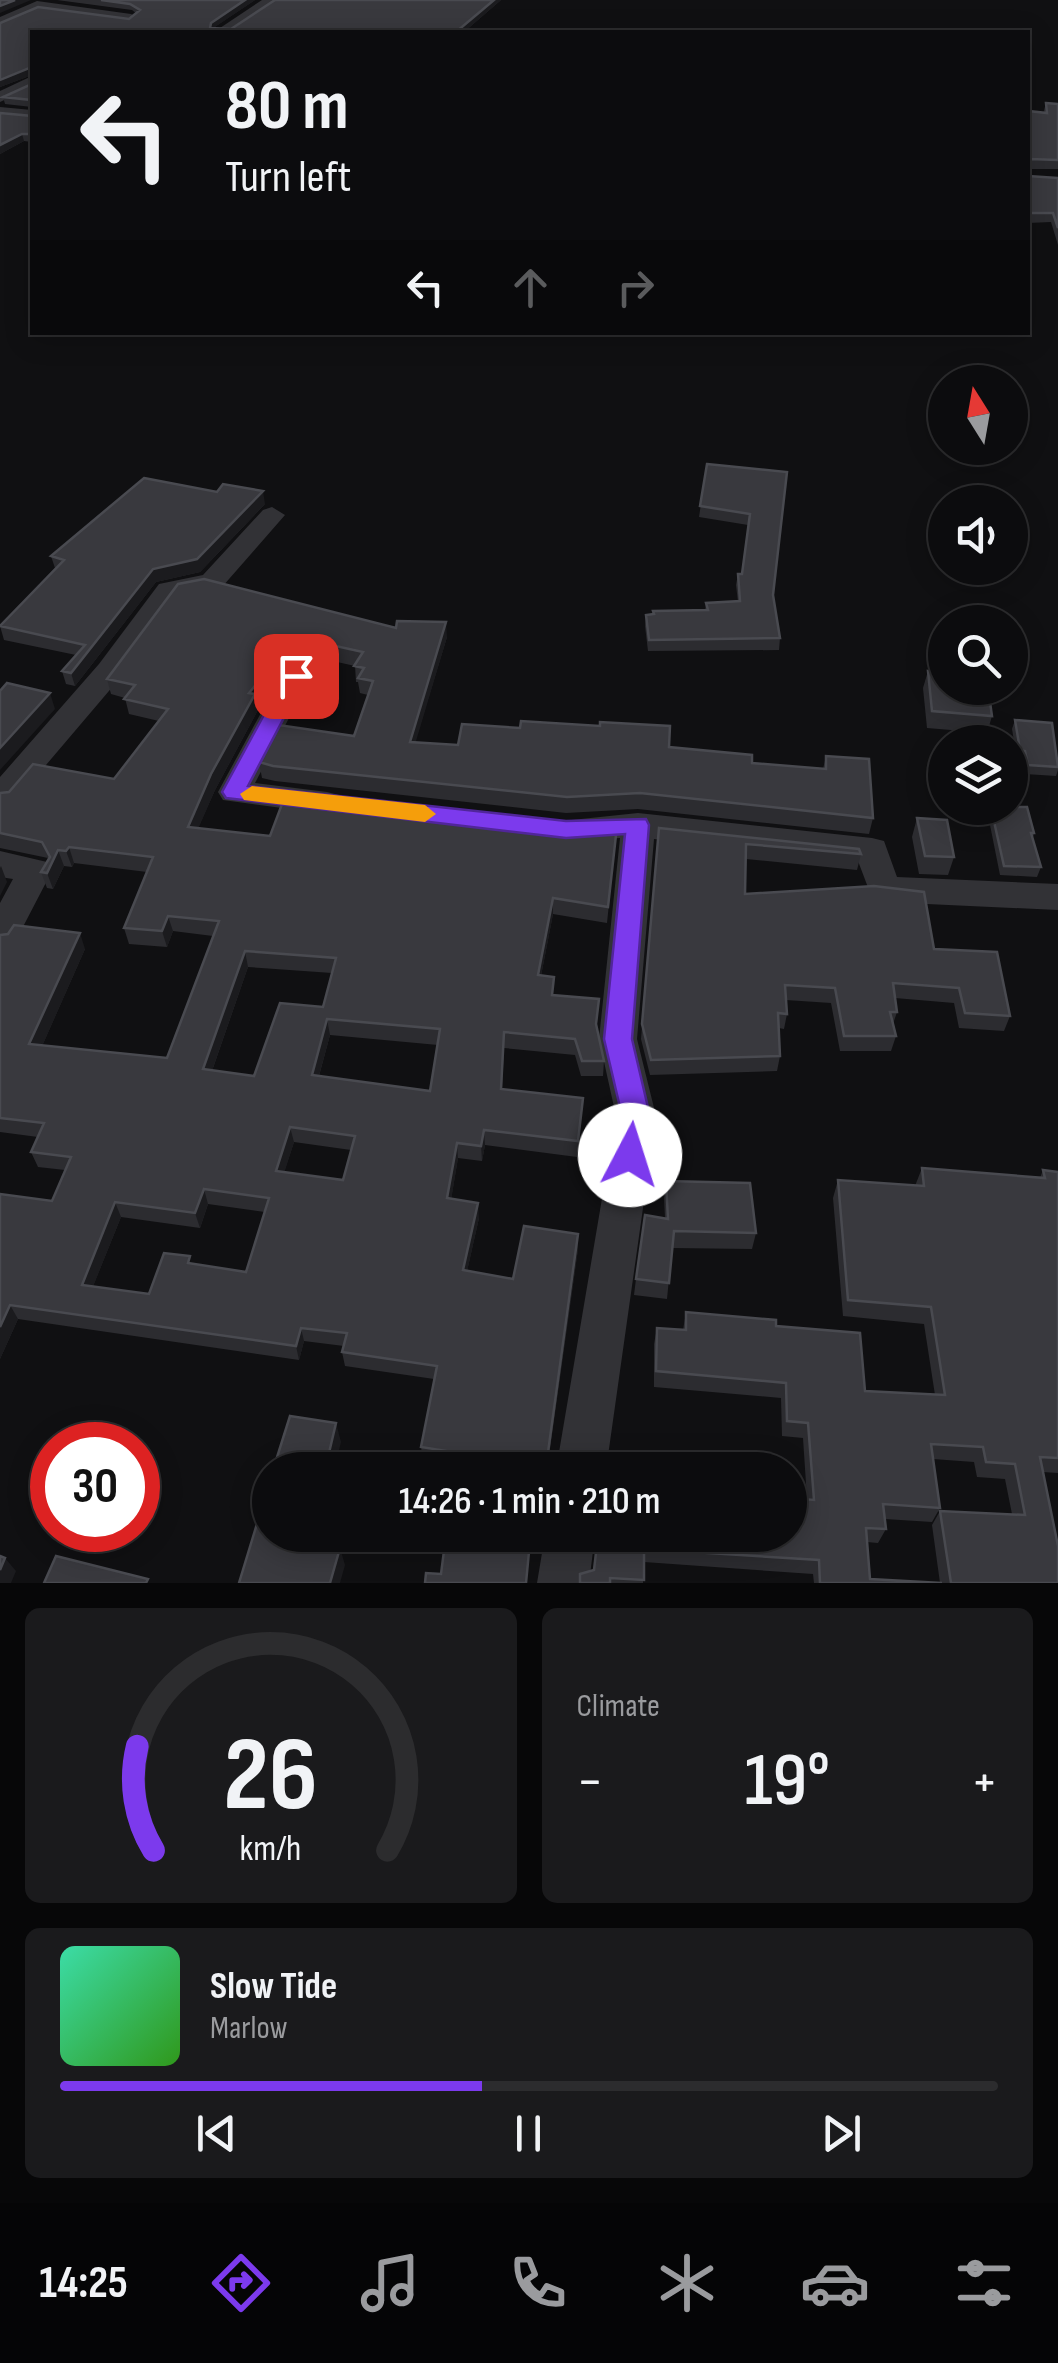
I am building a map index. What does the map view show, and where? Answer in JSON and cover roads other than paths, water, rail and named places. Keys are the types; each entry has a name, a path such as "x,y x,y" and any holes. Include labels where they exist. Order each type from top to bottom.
{"street":[{"path":"223,30 271,0"},
{"path":"0,22 44,3 131,18"},
{"path":"0,30 16,33"},
{"path":"0,98 30,81"},
{"path":"0,112 30,115"},
{"path":"0,797 73,717 169,590 212,580 272,515"},
{"path":"296,676 234,792 370,808"},
{"path":"584,1452 636,1116 618,1039 638,825"},
{"path":"546,827 638,825 872,850 884,889 1058,897"},
{"path":"0,864 36,871 0,936"},
{"path":"563,1583 568,1552"}]}
